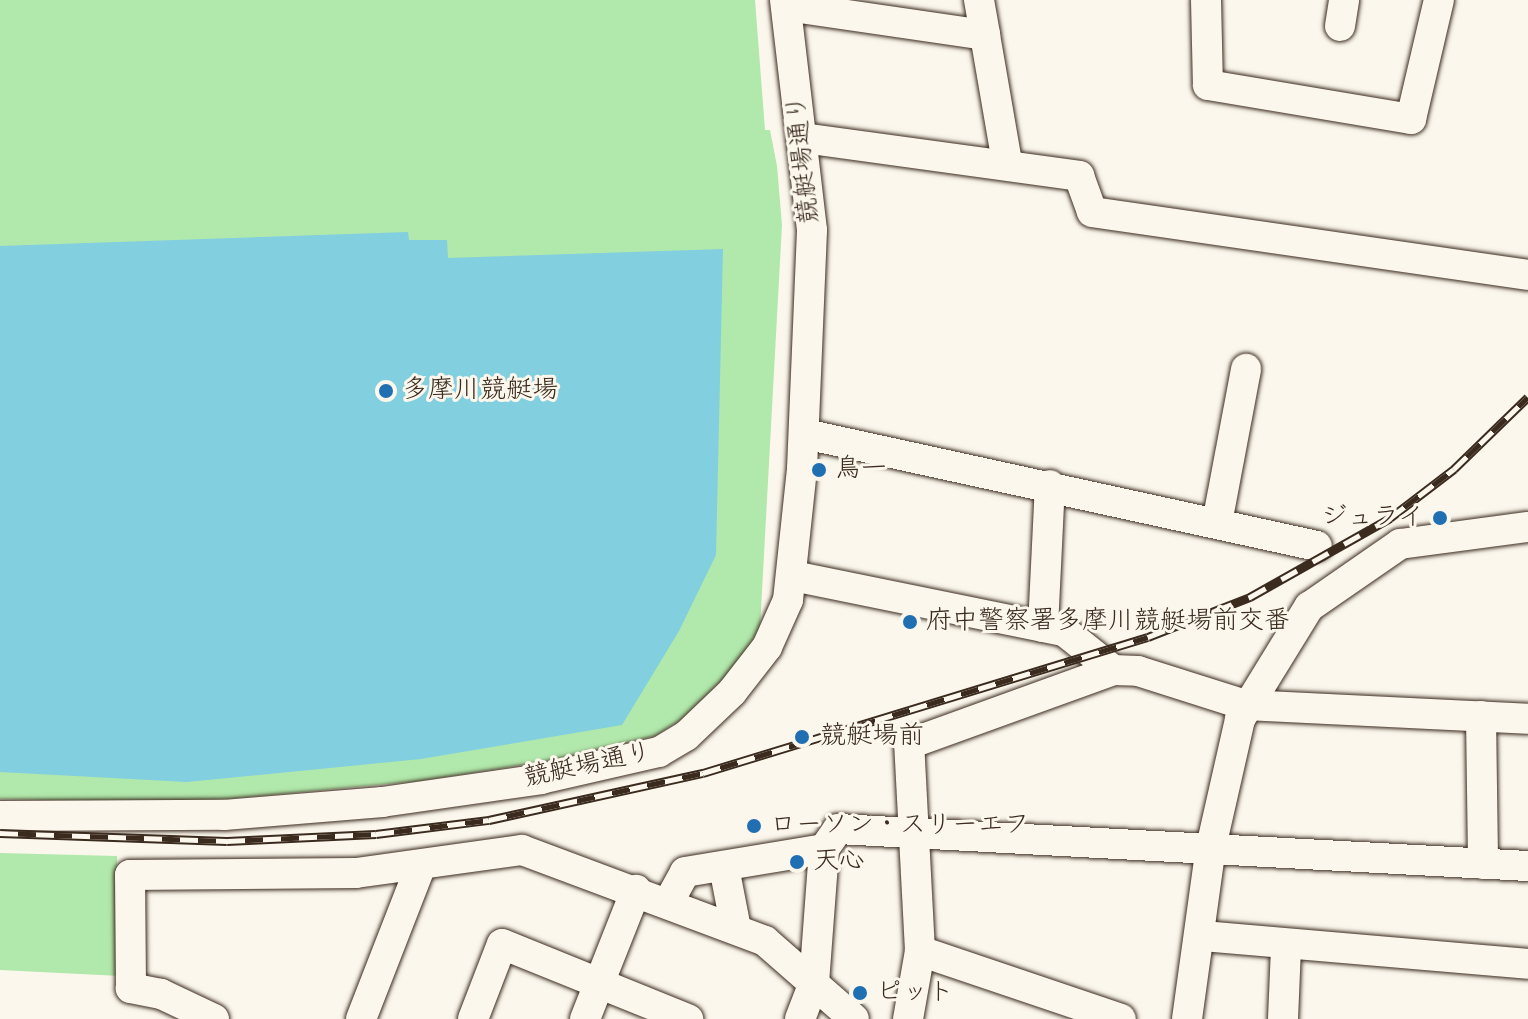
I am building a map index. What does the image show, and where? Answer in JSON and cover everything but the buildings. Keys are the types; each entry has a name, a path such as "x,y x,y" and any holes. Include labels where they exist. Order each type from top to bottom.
{"street":[{"path":"979,0 1007,163"},
{"path":"1206,0 1208,85 1411,119 1439,0"},
{"path":"786,3 985,35"},
{"name":"競艇場通り","path":"0,816 164,819 302,809 527,781 638,759 679,741 732,692 778,629 793,576 805,434 812,230 786,3"},
{"path":"803,138 1007,163 1079,176 1092,212 1528,275"},
{"path":"1217,523 1246,369"},
{"path":"805,434 1050,485 1317,546"},
{"path":"1043,627 1050,485"},
{"path":"1187,1019 1203,936 1211,847 1245,705 1309,607 1349,576 1400,544 1528,527"},
{"path":"793,576 1064,631 1113,670"},
{"path":"908,1019 920,951 917,834 909,744 1113,670 1138,671 1245,705 1528,719"},
{"path":"1481,716 1483,864"},
{"path":"800,1019 814,983 824,849 838,829 1528,866"},
{"path":"668,903 685,872 824,849"},
{"path":"214,1019 161,994 131,988 130,875 356,873 522,850 636,890 765,941 854,1019"},
{"path":"361,1019 421,865"},
{"path":"724,867 736,929"},
{"path":"585,1019 636,890"},
{"path":"1203,936 1286,946 1528,964"},
{"path":"473,1019 502,944 688,1019"},
{"path":"1283,1019 1286,946"},
{"path":"920,951 1121,1019"}],"green space":[{"name":"多摩川競艇場","path":"0,0 755,0 765,130 770,130 777,166 782,225 760,628 734,668 682,719 655,736 549,761 420,781 184,803 0,799"},
{"path":"0,853 117,856 120,976 0,970"}],"water":[{"name":"多摩川競艇場","path":"408,232 409,240 447,240 448,258 723,249 716,555 679,631 622,725 421,759 187,782 0,772 0,246"}],"railway":[{"path":"0,833 227,841 376,834 489,820 703,773 1148,637 1250,597 1390,518 1454,469 1528,397"}],"place":[{"name":"多摩川競艇場","path":"386,391"},
{"name":"鳥一","path":"819,470"},
{"name":"ジュライ","path":"1440,518"},
{"name":"府中警察署多摩川競艇場前交番","path":"910,622"},
{"name":"競艇場前","path":"802,737"},
{"name":"ローソン・スリーエフ","path":"754,826"},
{"name":"天心","path":"797,862"},
{"name":"ピット","path":"860,993"}]}
